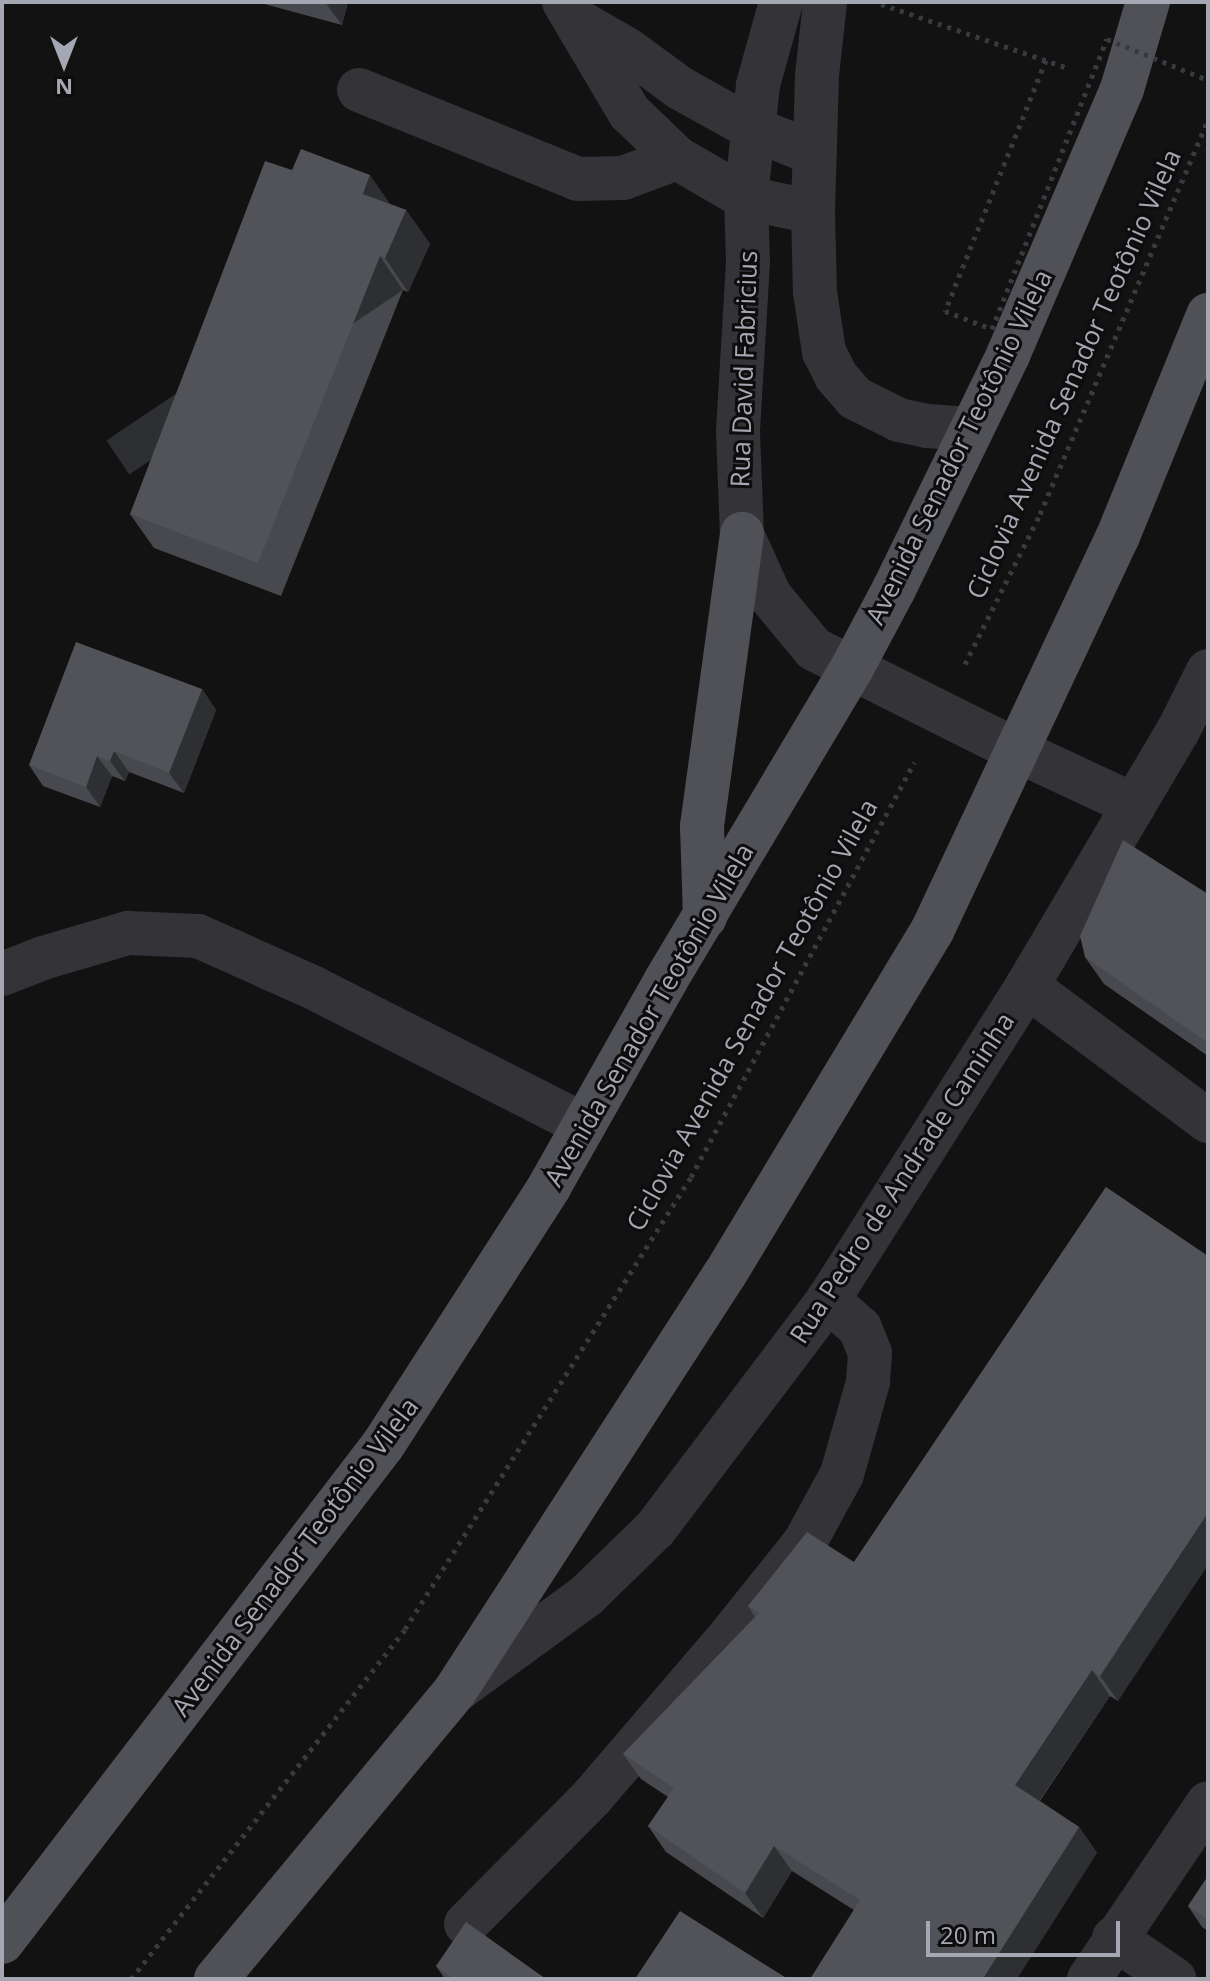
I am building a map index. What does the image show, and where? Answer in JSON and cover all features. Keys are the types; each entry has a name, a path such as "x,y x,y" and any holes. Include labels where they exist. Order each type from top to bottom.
{"main road":[{"name":"Avenida Senador Teotônio Vilela","path":"2,1942 383,1445 549,1187 852,668 1008,355 1122,89 1148,2"},
{"path":"216,1979 455,1691 725,1274 932,931 1118,536 1208,315"},
{"path":"705,917 702,826 742,534"}],"street":[{"name":"Rua David Fabricius","path":"781,2 758,85 746,198 748,262 738,432 742,534 770,596 794,629 814,649 1134,805"},
{"path":"825,2 817,76 813,212 819,325 824,352 836,376 855,398 899,420 927,426 972,429"},
{"path":"570,11 680,88 752,128 815,154"},
{"path":"570,11 629,112 677,158 746,198 813,212"},
{"path":"359,90 578,179 623,178 677,158"},
{"name":"Rua Pedro de Andrade Caminha","path":"455,1691 586,1596 655,1529 828,1300 1027,986 1134,805 1208,671"},
{"path":"2,974 43,958 128,933 198,936 314,988 584,1125"},
{"path":"1027,986 1208,1121"},
{"path":"466,1924 592,1797 725,1642 805,1542 842,1474 868,1382 870,1353 860,1328 828,1300"},
{"path":"1089,1979 1208,1803"},
{"path":"1114,1938 1174,1979"}],"path":[{"path":"874,2 1046,60 945,311 992,329 1107,39 1208,80"},
{"name":"Ciclovia Avenida Senador Teotônio Vilela","path":"131,1979 414,1616 691,1177 940,712 1040,514 1208,120"}],"building":[{"path":"301,149 370,175 363,194 406,210 385,258 380,256 258,563 130,514 265,161 292,170"},
{"path":"76,642 202,689 169,773 114,751 110,761 97,756 86,787 29,765"},
{"path":"1123,840 1208,894 1208,1043 1085,957 1080,936"},
{"path":"1106,1187 1208,1256 1208,1513 1100,1676 1092,1670 1015,1785 1079,1827 983,1979 810,1979 860,1900 774,1846 745,1893 648,1826 674,1788 623,1754 759,1613 748,1606 807,1532 854,1562"},
{"path":"1208,1876 1208,1920 1188,1906"},
{"path":"680,1911 788,1979 635,1979"},
{"path":"466,1922 546,1979 454,1979 436,1966"}]}
